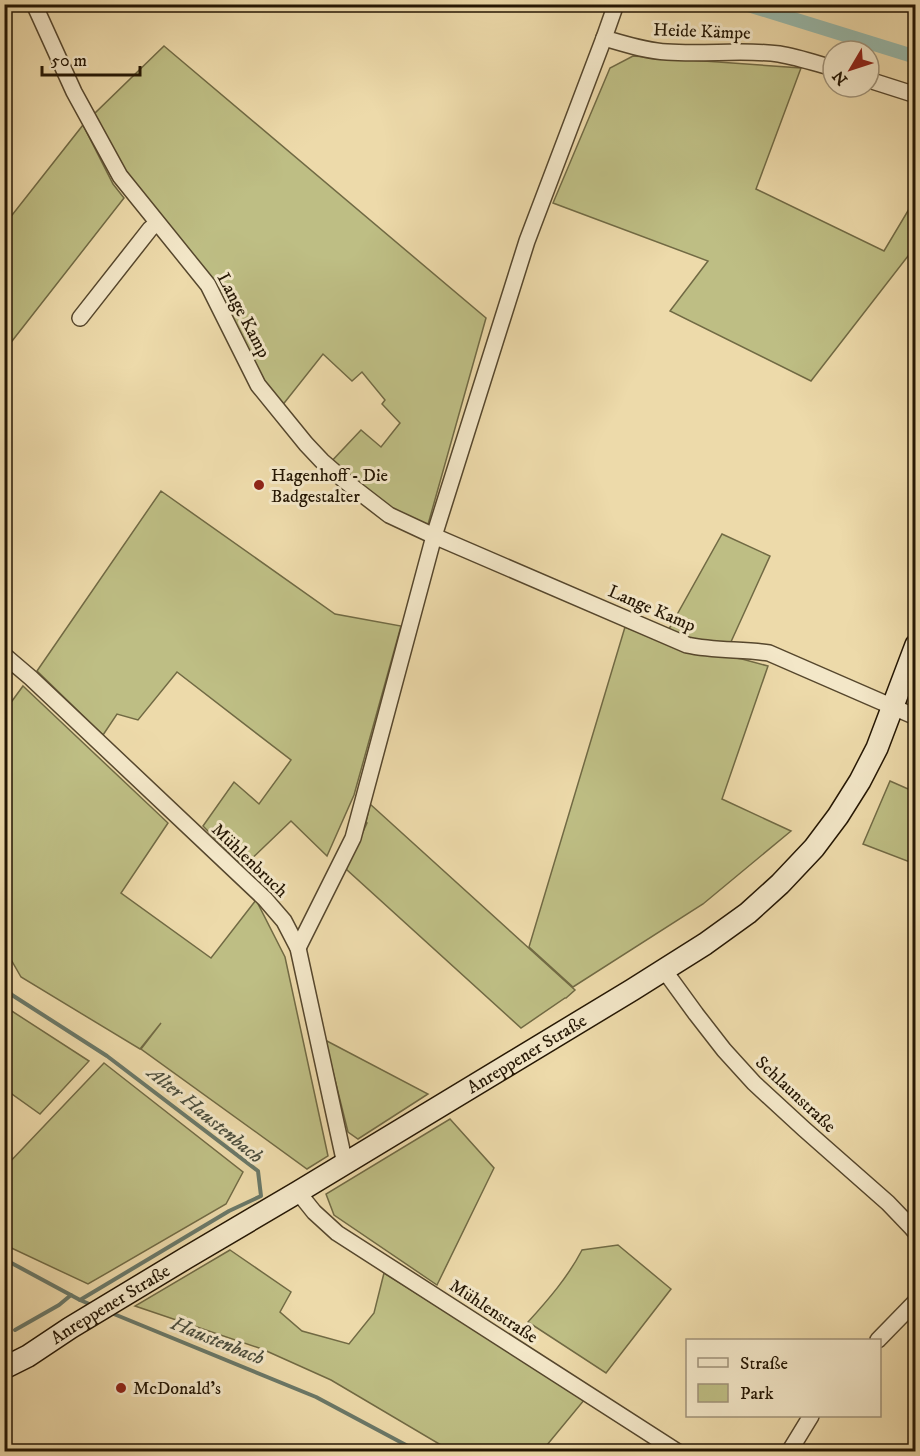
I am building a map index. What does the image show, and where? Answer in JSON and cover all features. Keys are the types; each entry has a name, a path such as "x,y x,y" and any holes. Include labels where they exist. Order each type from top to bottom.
{"street":[{"name":"Lange Kamp","path":"34,4 74,92 120,176 208,285 258,385 306,444 345,482 389,515 687,645 707,649 769,653 915,717"},
{"path":"298,948 353,838 434,536 527,241 616,4"},
{"name":"Heide Kämpe","path":"604,38 635,48 667,52 779,54 821,65"},
{"path":"881,84 915,95"},
{"path":"80,318 157,223"},
{"name":"Anreppener Straße","path":"4,1368 28,1356 664,970 748,913 814,848 860,781 877,748 915,645"},
{"name":"Mühlenbruch","path":"4,655 265,899 284,921 298,948 345,1164"},
{"name":"Schlaunstraße","path":"664,970 724,1050 754,1083 888,1203 915,1233"},
{"name":"Mühlenstraße","path":"298,1192 337,1233 678,1452"},
{"path":"880,1339 915,1301"},
{"name":"Anreppener Straße","path":"4,1379 28,1356"},
{"path":"789,1452 810,1417"}],"green space":[{"path":"164,46 486,318 427,528 392,512 329,464 361,430 381,447 400,423 382,404 385,400 362,372 352,381 323,354 281,407 262,383 211,282 125,173 92,116"},
{"path":"633,56 801,68 756,189 884,251 915,199 915,247 811,381 670,311 708,261 553,203 610,68"},
{"path":"83,125 113,184 124,198 5,350 5,224"},
{"path":"161,491 335,614 401,626 354,795 327,856 291,821 243,867 203,826 234,782 259,804 291,760 177,672 138,720 117,714 103,735 37,671"},
{"path":"722,534 770,556 730,644 689,640 669,629"},
{"path":"625,627 686,650 742,659 768,666 722,799 791,831 703,904 573,987 529,947"},
{"path":"23,686 168,823 121,893 211,958 256,900 285,957 328,1156 307,1169 141,1049 161,1023 140,1049 21,977 5,949 4,712"},
{"path":"890,781 915,792 915,864 863,844"},
{"path":"370,804 575,990 521,1028 346,869 367,823"},
{"path":"4,1006 89,1061 40,1114 5,1089"},
{"path":"325,1040 428,1094 358,1139 348,1132"},
{"path":"104,1063 243,1172 226,1204 88,1284 5,1245 5,1167"},
{"path":"450,1119 494,1168 437,1285 334,1215 326,1194"},
{"path":"618,1245 671,1289 606,1373 528,1322 564,1279 582,1250"},
{"path":"230,1250 291,1292 280,1312 302,1331 349,1344 374,1313 384,1273 585,1399 542,1451 451,1451 331,1380 262,1349 135,1306"}],"waterway":[{"path":"745,4 916,57"},
{"name":"Alter Haustenbach","path":"4,987 12,995 107,1056 258,1171 261,1196 229,1211 80,1300"},
{"name":"Haustenbach","path":"4,1259 94,1306"},
{"path":"15,1330 59,1305 71,1295"},
{"name":"Haustenbach","path":"109,1312 316,1397 419,1452"},
{"path":"4,1336 10,1333"}],"place":[{"name":"Hagenhoff - Die Badgestalter","path":"259,485"},
{"name":"McDonald's","path":"121,1388"}]}
